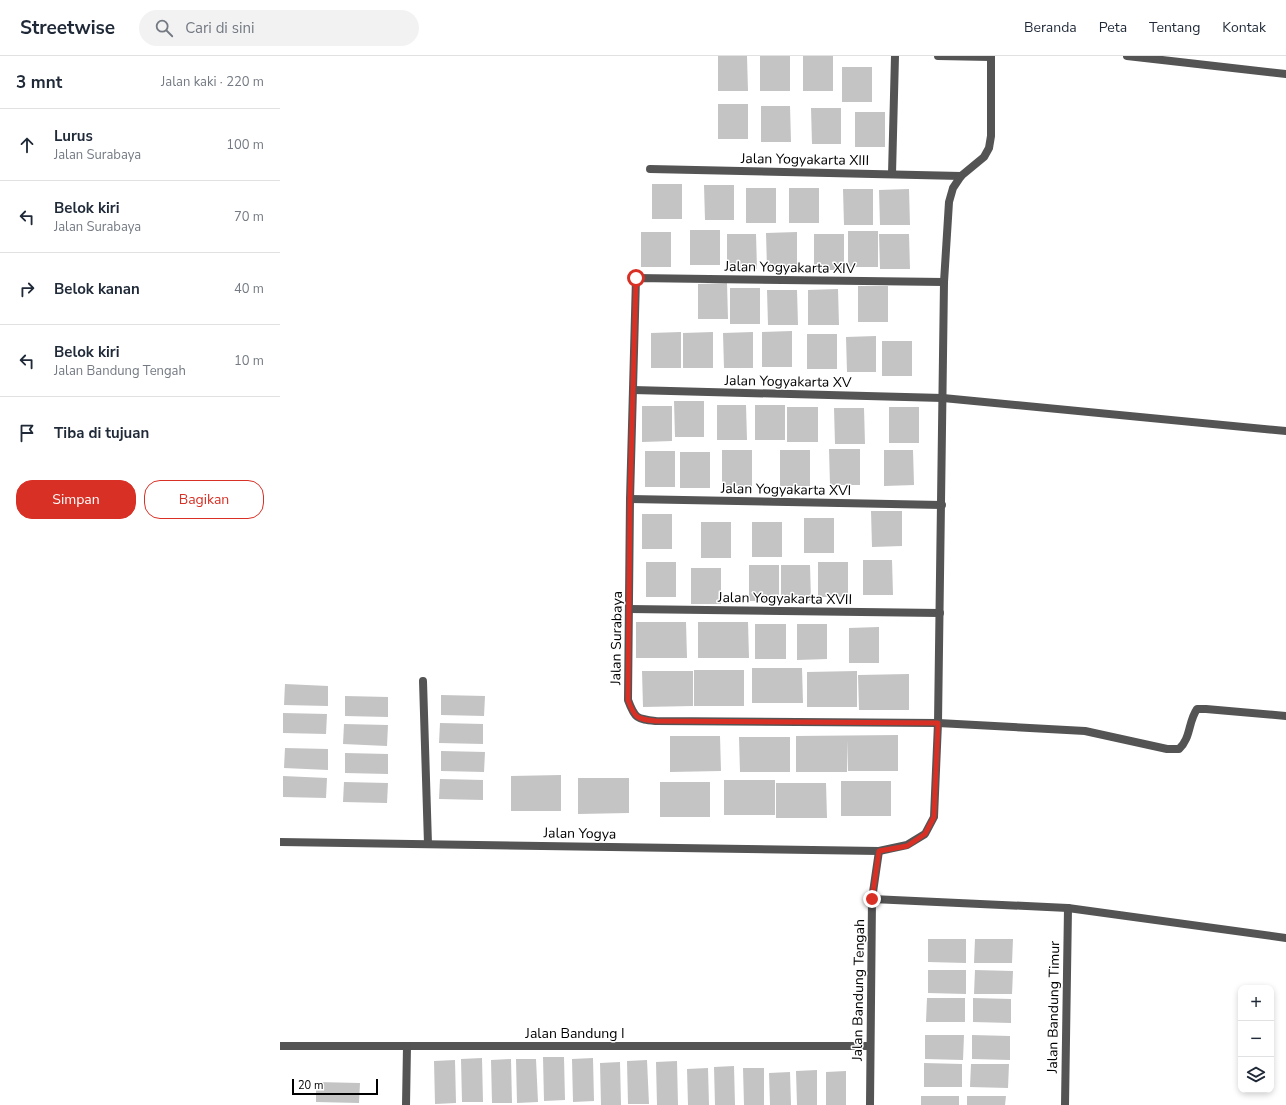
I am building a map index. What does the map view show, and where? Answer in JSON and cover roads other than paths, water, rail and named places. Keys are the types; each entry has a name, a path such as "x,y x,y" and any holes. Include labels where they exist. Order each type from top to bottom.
{"street":[{"path":"892,174 895,56"},
{"path":"938,56 991,56 991,136 989,148 984,156 961,176"},
{"path":"1127,56 1286,74"},
{"name":"Jalan Yogyakarta XIII","path":"650,169 961,176"},
{"name":"Jalan Yogya","path":"280,842 879,851 907,846 925,834 934,817 938,723 944,282 949,202 953,188 961,176"},
{"name":"Jalan Yogyakarta XIV","path":"636,278 944,282"},
{"name":"Jalan Surabaya","path":"636,278 630,499 628,700 632,713 641,720 938,723 1085,730 1167,749 1179,749 1186,743 1193,715 1197,709 1286,716"},
{"name":"Jalan Yogyakarta XV","path":"633,390 943,398 1286,431"},
{"name":"Jalan Yogyakarta XVI","path":"630,499 942,505"},
{"name":"Jalan Yogyakarta XVII","path":"630,609 940,613"},
{"path":"423,681 428,844"},
{"name":"Jalan Bandung Tengah","path":"870,1105 872,899 879,851"},
{"path":"872,899 1068,908 1286,938"},
{"name":"Jalan Bandung Timur","path":"1065,1105 1068,908"},
{"name":"Jalan Bandung I","path":"280,1046 870,1046"},
{"path":"406,1105 407,1046"}]}
